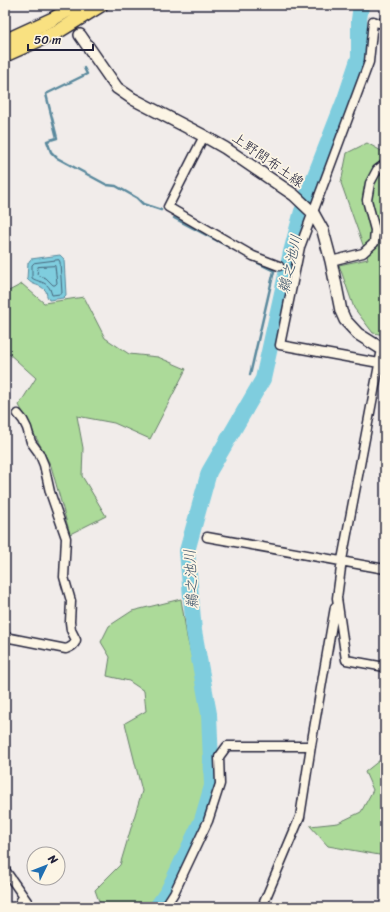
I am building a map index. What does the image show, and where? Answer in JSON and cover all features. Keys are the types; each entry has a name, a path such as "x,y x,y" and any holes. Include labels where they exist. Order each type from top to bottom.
{"highway":[{"path":"5,41 53,19 77,5"},
{"path":"5,55 59,31 101,5"}],"main road":[{"name":"上野間布土線","path":"80,36 117,88 133,99 204,136 294,195 313,213 323,231 331,261 341,312 345,320 358,334 384,349"}],"street":[{"path":"379,363 280,345 300,247 369,62 373,21 385,26"},
{"path":"204,136 168,207 253,256 279,266"},
{"path":"331,261 363,253 374,243 375,230 367,200 370,183 376,170 385,164"},
{"path":"262,907 300,817 342,560 379,363 384,349"},
{"path":"5,637 66,649 71,647 76,640 71,630 71,601 64,577 66,538 50,492 44,465 23,420 18,414"},
{"path":"207,537 385,568"},
{"path":"337,598 346,660 385,667"},
{"path":"165,907 174,893 208,821 220,784 219,757 227,746 311,746"},
{"path":"5,870 31,907"},
{"path":"17,907 23,897"}],"green space":[{"path":"367,143 385,153 385,335 373,333 354,308 339,265 368,259 341,183 347,153"},
{"path":"22,284 44,303 84,297 105,338 129,354 158,357 186,369 150,439 114,423 77,416 83,448 82,476 106,516 70,534 51,466 19,405 36,378 7,352 5,343 5,293"},
{"path":"181,599 187,637 205,714 207,787 197,819 165,886 152,907 101,907 95,890 120,865 142,791 125,723 146,711 144,691 129,681 107,676 110,657 101,642 109,626 132,611"},
{"path":"385,756 385,856 328,846 310,826 338,823 361,812 373,790 365,772"}],"water":[{"path":"60,255 64,259 66,295 63,298 49,300 46,291 27,279 28,263 31,259"}],"waterway":[{"name":"鵜之池川","path":"307,196 345,99 359,57 359,20 361,5"},
{"path":"84,68 87,74 46,94 57,138 47,141 51,152 57,158 107,185 116,186 137,198 143,204 161,210"},
{"name":"鵜之池川","path":"157,907 168,891 202,820 212,786 209,714 194,631 187,551 209,472 263,379 291,252 302,211"},
{"path":"174,218 246,256"},
{"path":"250,375 274,271 258,263"}]}
